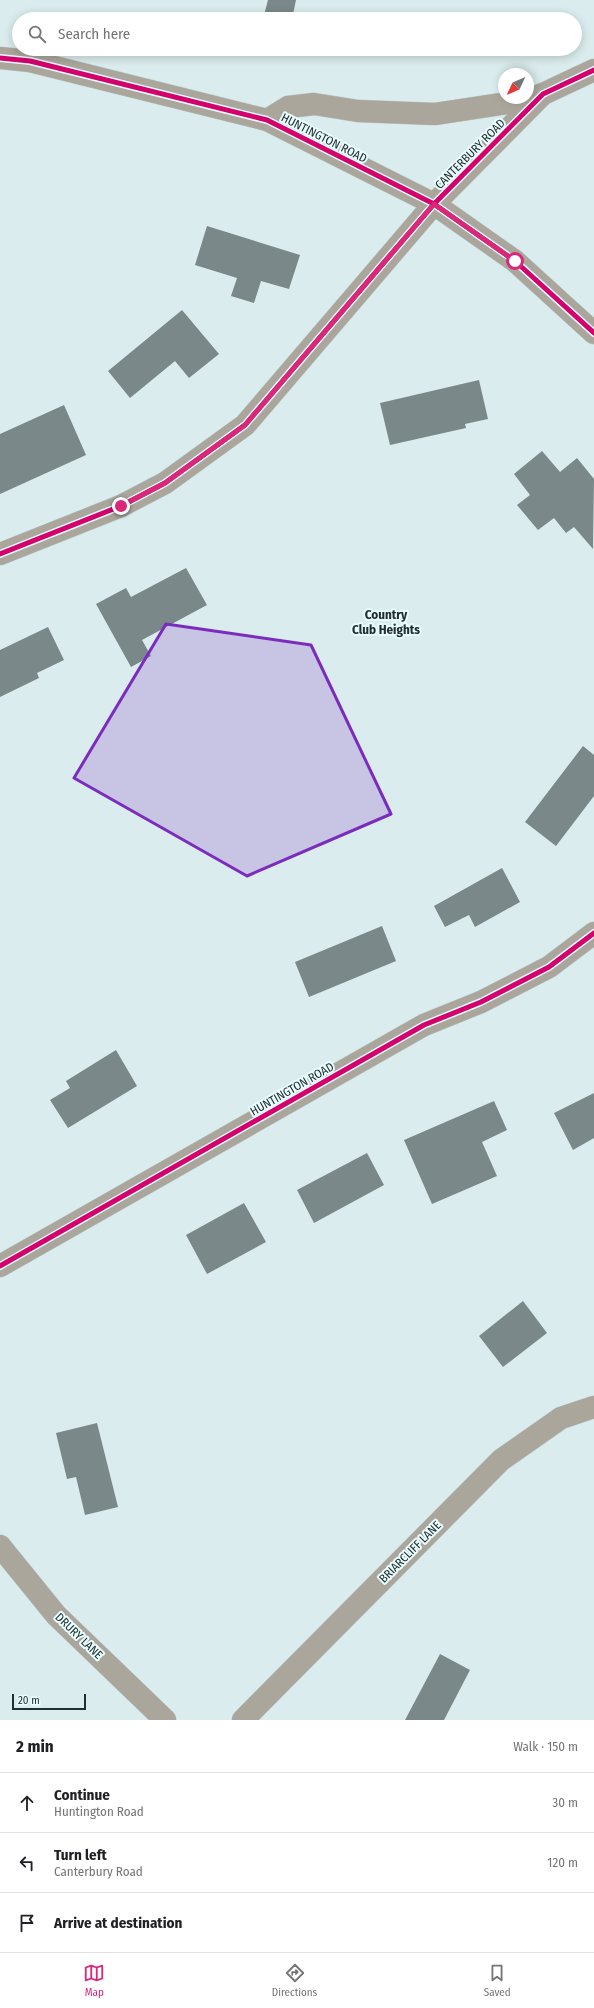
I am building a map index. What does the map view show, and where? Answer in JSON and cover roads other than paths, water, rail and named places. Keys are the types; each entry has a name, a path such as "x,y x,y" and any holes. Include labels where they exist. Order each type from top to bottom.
{"street":[{"name":"HUNTINGTON ROAD","path":"0,58 30,61 267,120 434,204 515,261 594,333"},
{"name":"CANTERBURY ROAD","path":"0,554 121,506 165,483 245,425 434,204 543,94 594,70"},
{"path":"267,120 288,107 314,104 358,111 435,114 528,100 543,94"},
{"name":"HUNTINGTON ROAD","path":"0,1266 424,1025 481,1002 549,967 594,933"},
{"name":"BRIARCLIFF LANE","path":"243,1720 501,1460 561,1418 594,1407"},
{"name":"DRURY LANE","path":"0,1546 56,1615 165,1720"}],"district":[{"name":"Country Club Heights","path":"386,622"}]}
